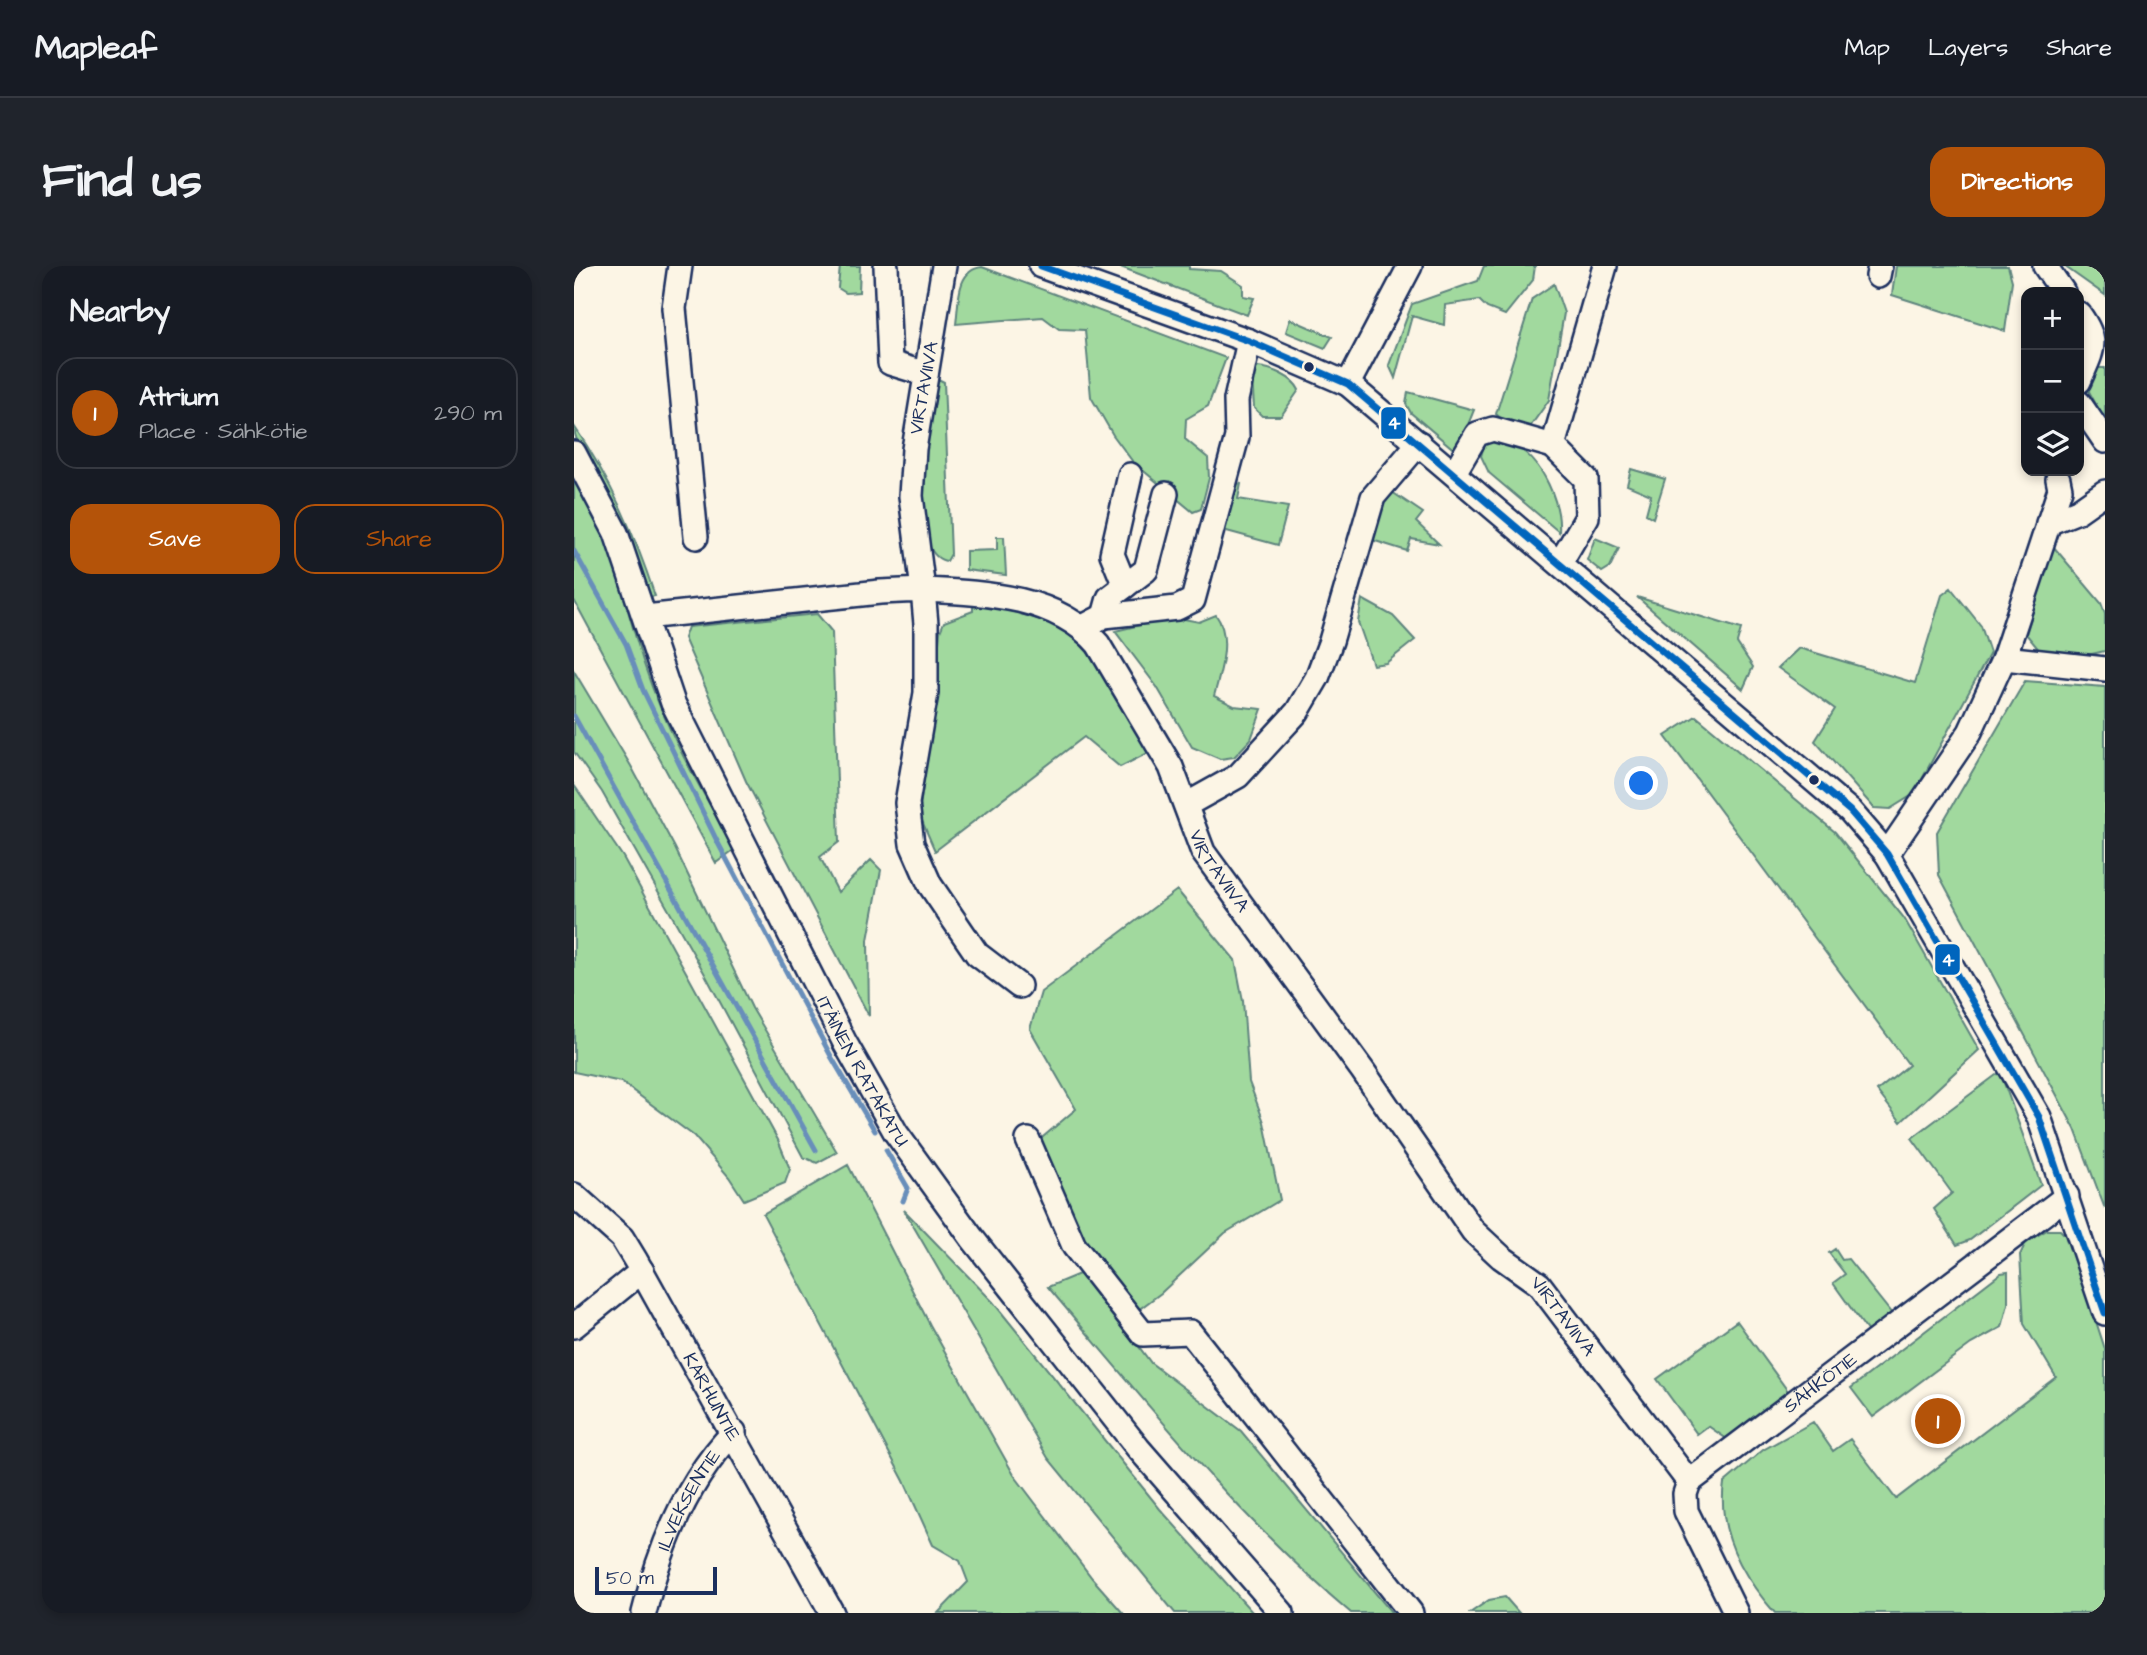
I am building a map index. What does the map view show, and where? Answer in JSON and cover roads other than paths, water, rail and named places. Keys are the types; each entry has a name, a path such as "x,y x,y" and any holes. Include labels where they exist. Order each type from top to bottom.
{"street":[{"path":"680,266 674,309 696,537"},
{"path":"886,266 890,363 926,374"},
{"name":"VIRTAVIIVA","path":"944,266 914,449 911,496 923,590 973,593 1024,602 1054,611 1083,627 1098,644 1156,739 1186,805 1203,852 1363,1071 1474,1231 1500,1257 1539,1284 1689,1482"},
{"path":"1041,266 1249,341 1349,384 1850,811 1887,854 2039,1117 2100,1278 2105,1313"},
{"path":"1349,384 1410,266"},
{"path":"1553,446 1605,266"},
{"path":"2045,266 2060,287"},
{"path":"2084,321 2099,348 2084,373"},
{"path":"1083,627 1104,616 1177,608 1193,600 1237,437 1237,400 1249,341"},
{"path":"2084,410 2105,441"},
{"path":"1454,473 1477,434 1493,429 1553,446 1586,479 1587,517 1560,563"},
{"path":"1186,805 1238,776 1297,712 1317,678 1331,641 1373,497 1419,443"},
{"name":"ITÄINEN RATAKATU","path":"574,453 617,533 673,702 845,1043 896,1133 972,1238 1138,1448 1282,1613"},
{"path":"1125,586 1112,554 1130,475"},
{"path":"1887,854 1970,733 2004,658 2060,489 2058,479"},
{"path":"2048,523 2078,510 2105,492"},
{"path":"1104,616 1109,598 1146,570 1166,494"},
{"path":"645,617 880,592 923,590 926,693 907,803 912,844 930,885 977,954 1019,986"},
{"path":"2004,658 2105,669"},
{"path":"1028,1140 1074,1246 1143,1334 1190,1332 1411,1613"},
{"name":"KARHUNTIE","path":"574,1195 622,1238 642,1270 832,1613"},
{"name":"SÄHKÖTIE","path":"1689,1482 2067,1196"},
{"path":"574,1326 642,1270"},
{"name":"ILVEKSENTIE","path":"644,1613 655,1567 674,1523 714,1452 734,1432"},
{"path":"1689,1482 1685,1494 1686,1511 1736,1613"}],"waterway":[{"path":"574,551 626,644 643,690 718,843 832,1058 875,1131"},
{"path":"574,716 816,1150"},
{"path":"886,1150 908,1188 903,1201"}],"place":[{"name":"Atrium","path":"1938,1421"}]}
